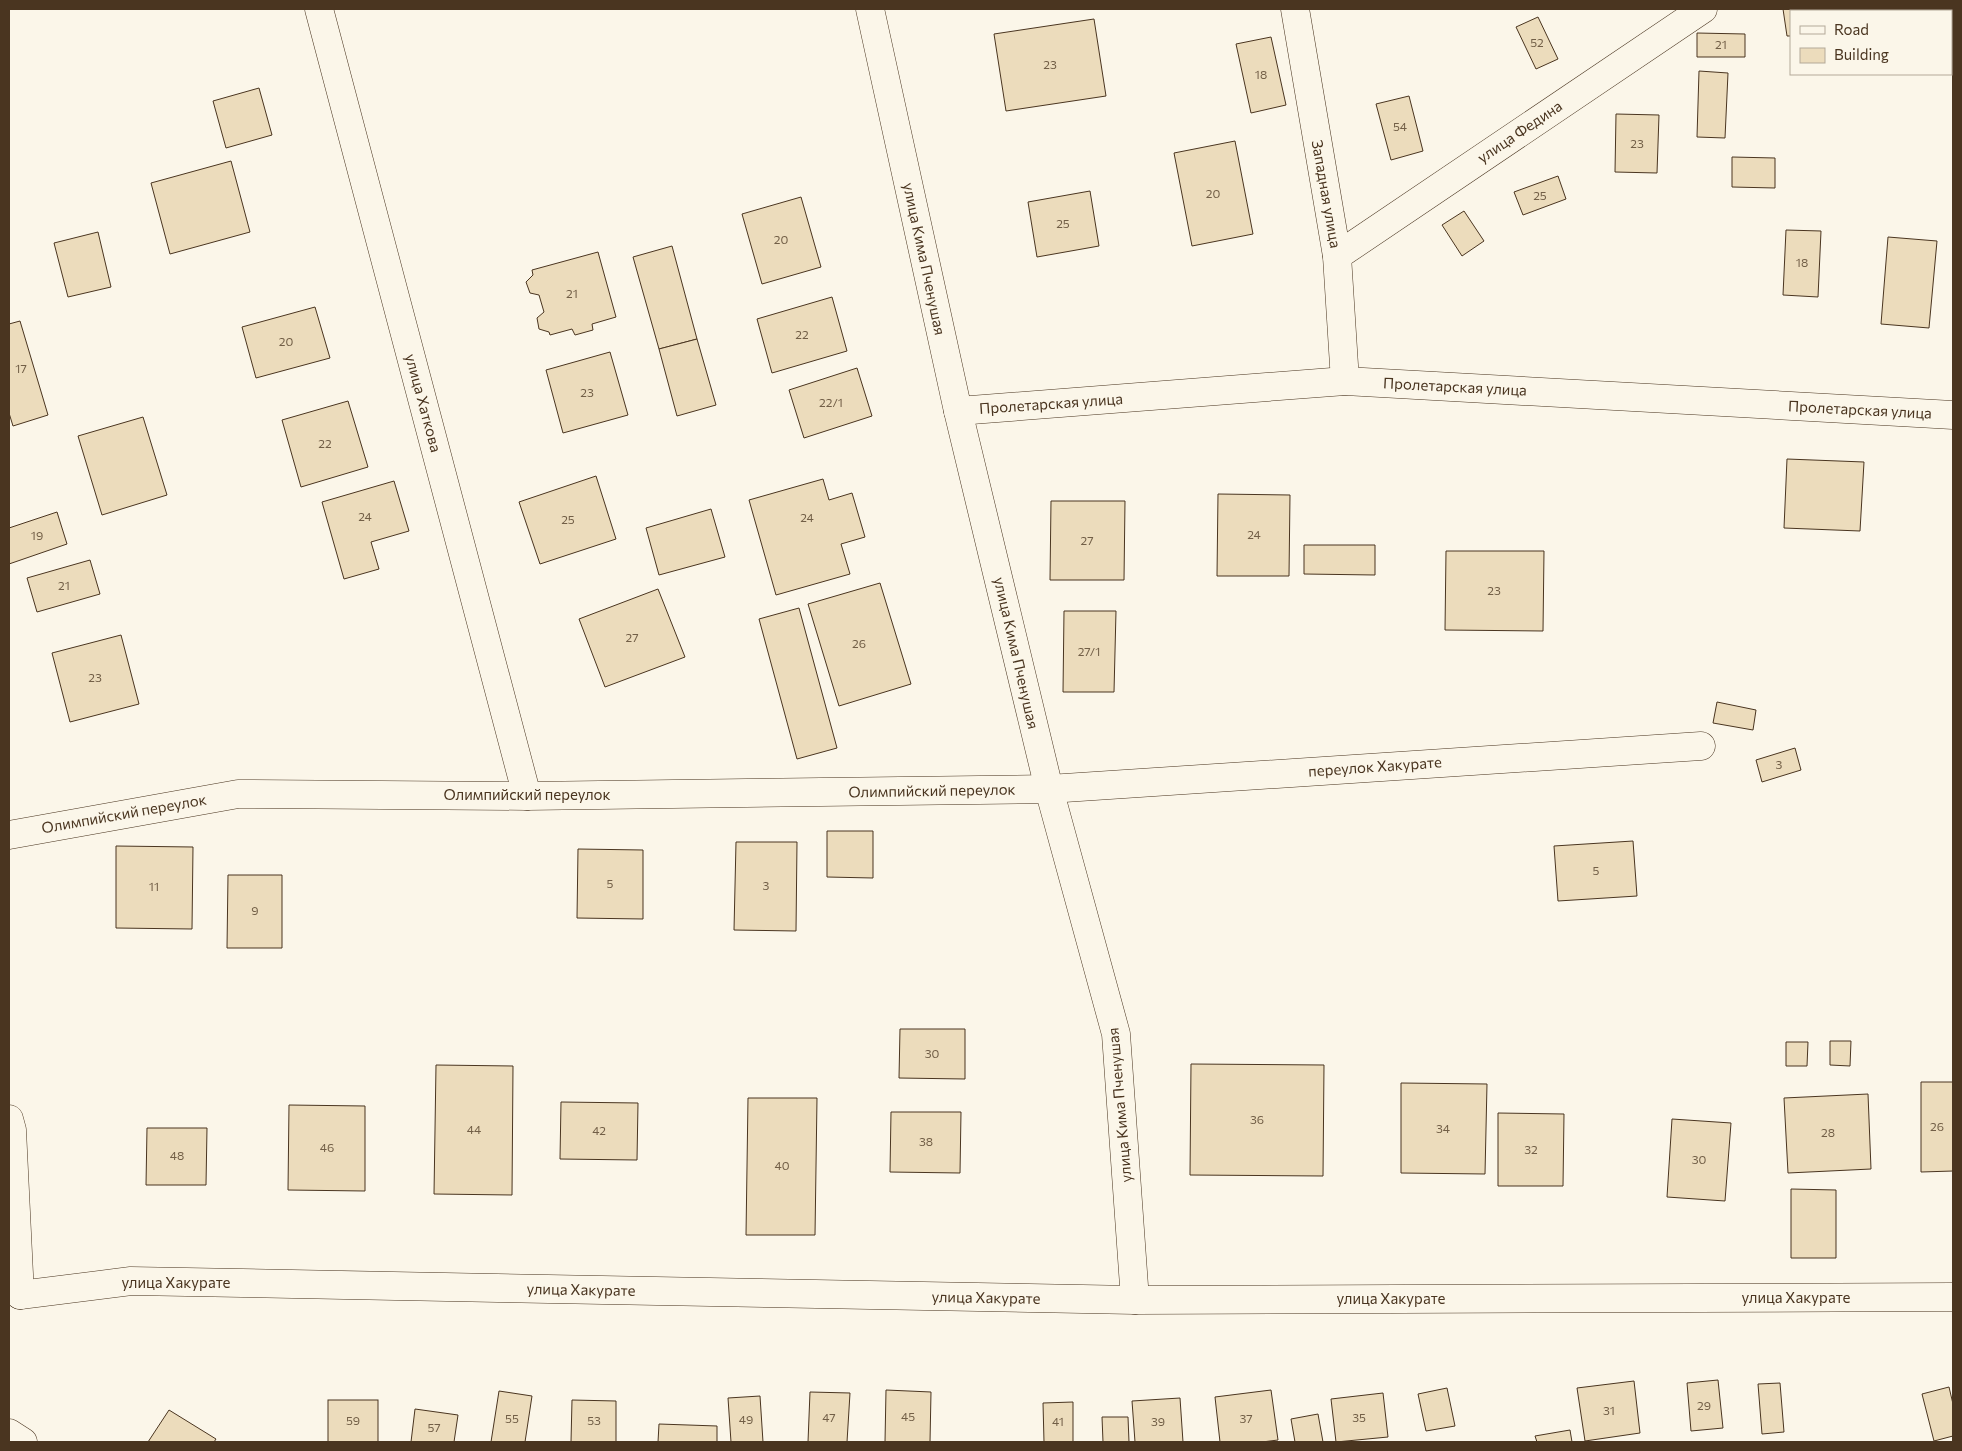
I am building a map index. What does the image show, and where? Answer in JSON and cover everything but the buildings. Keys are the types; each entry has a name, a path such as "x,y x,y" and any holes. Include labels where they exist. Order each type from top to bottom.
{"street":[{"name":"улица Хаткова","path":"319,9 527,796"},
{"name":"улица Кима Пченушая","path":"870,9 958,411 1049,789 1116,1034 1135,1300"},
{"name":"Западная улица","path":"1295,9 1337,256 1345,381"},
{"name":"улица Федина","path":"1337,256 1702,9"},
{"name":"Пролетарская улица","path":"958,411 1345,381 1953,415"},
{"name":"переулок Хакурате","path":"1049,789 1701,746"},
{"name":"Олимпийский переулок","path":"9,835 238,794 527,796 1049,789"},
{"path":"9,1119 12,1130 14,1303"},
{"name":"улица Хакурате","path":"14,1303 131,1281 1135,1300 1953,1297"},
{"path":"9,1433 23,1442"}]}
